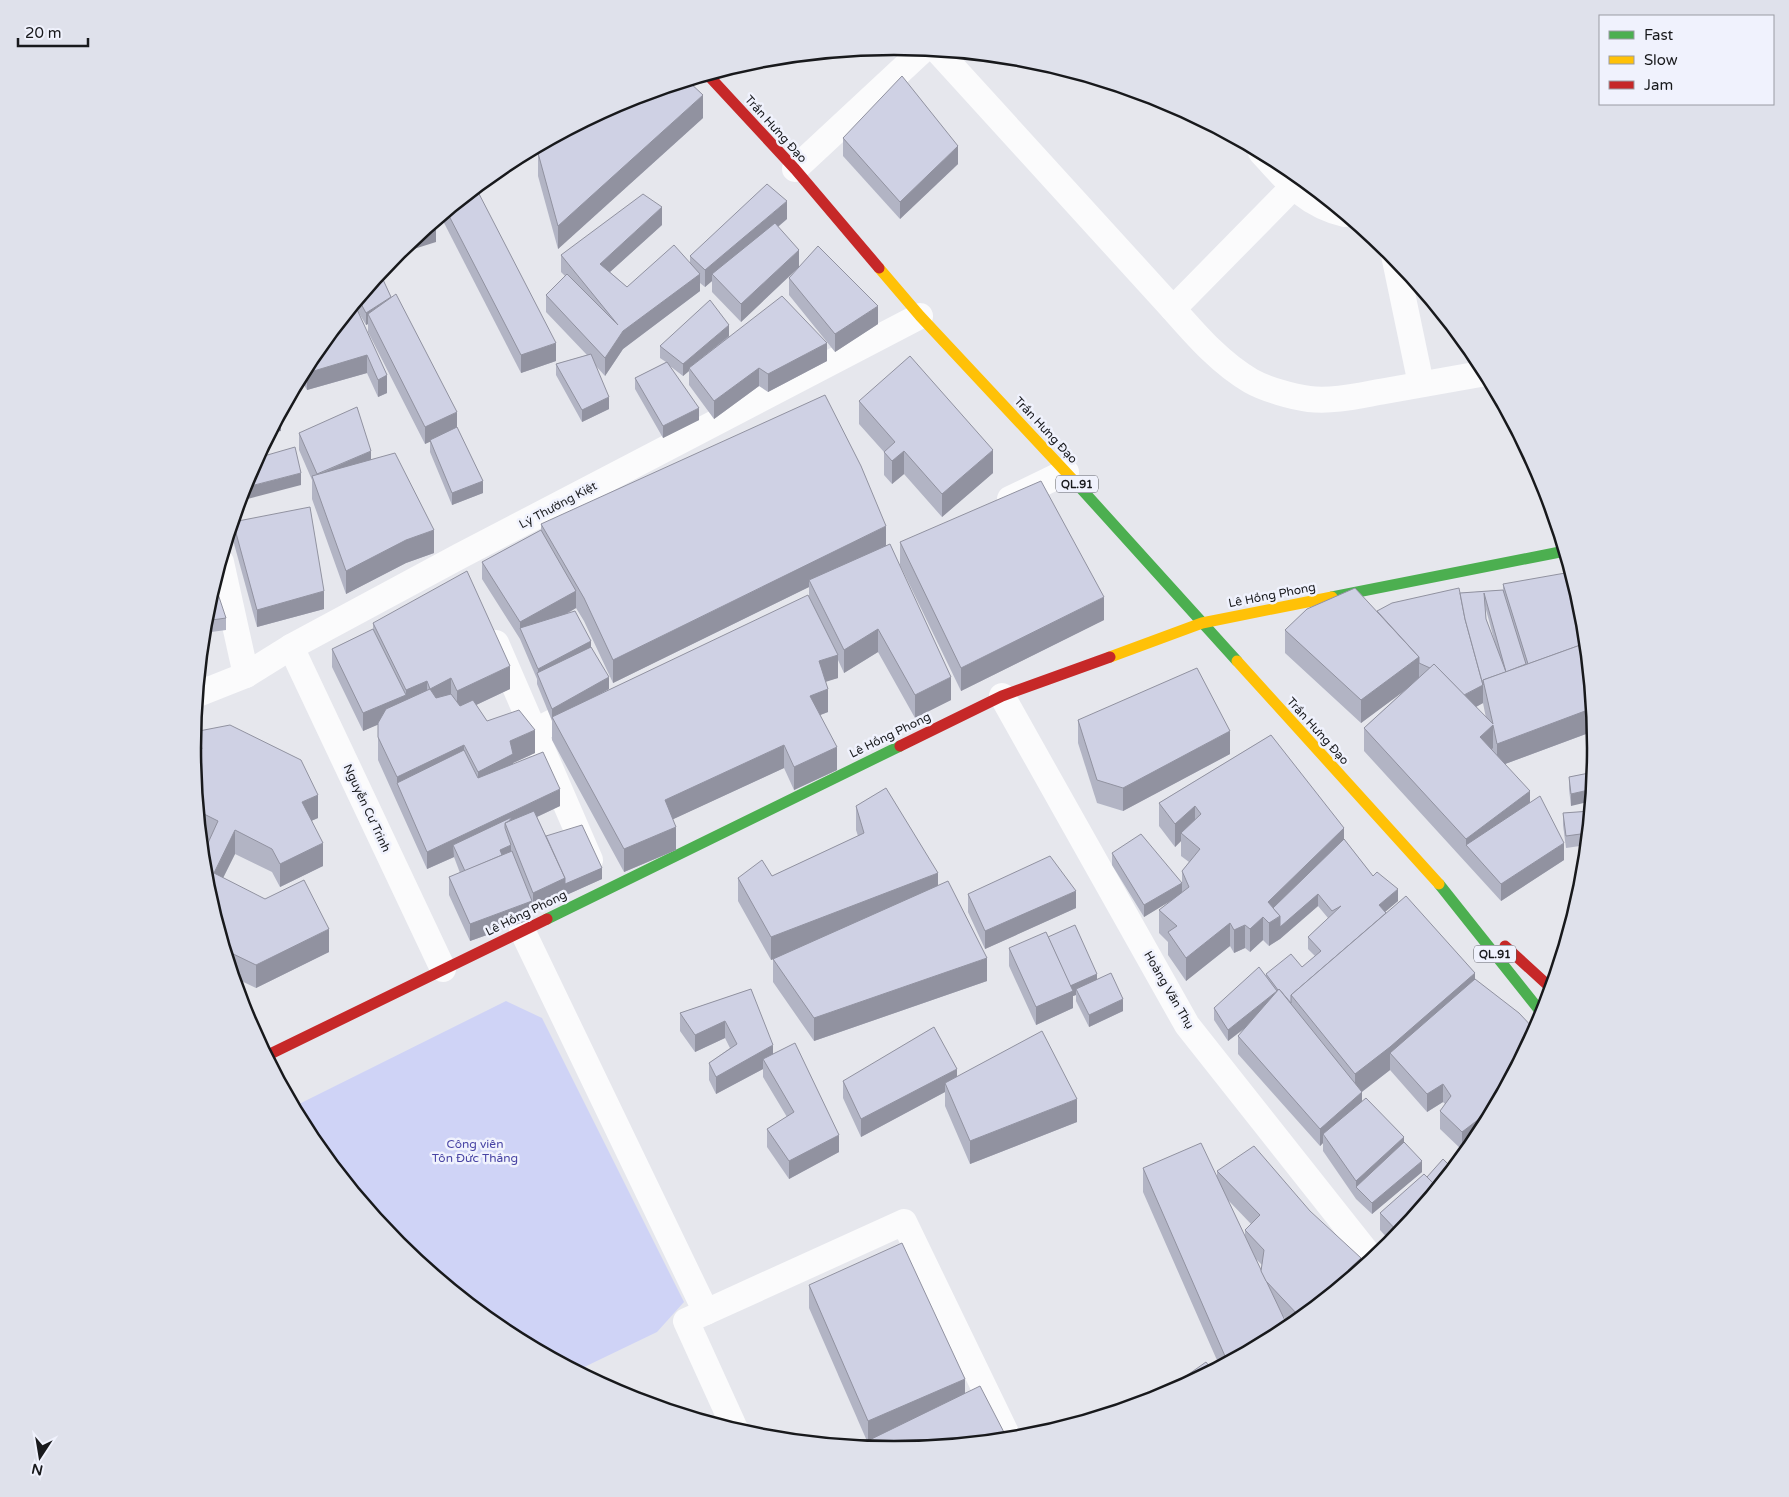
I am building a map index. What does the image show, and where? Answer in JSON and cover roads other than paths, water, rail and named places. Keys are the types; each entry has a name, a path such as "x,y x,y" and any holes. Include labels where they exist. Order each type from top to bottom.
{"main road":[{"name":"Trần Hưng Đạo","path":"712,80 795,169 920,316 1066,472 1446,892 1537,1008"},
{"name":"Lê Hồng Phong","path":"272,1053 1002,696 1202,623 1559,552"},
{"name":"Trần Hưng Đạo","path":"1446,892 1546,984"}],"street":[{"path":"795,169 917,56"},
{"path":"943,56 1206,346 1252,382 1309,399 1331,399 1478,374"},
{"path":"1278,171 1293,187 1332,211"},
{"path":"1173,309 1293,187"},
{"path":"1397,271 1420,384"},
{"name":"Lý Thường Kiệt","path":"203,692 246,675 291,647 463,565 920,316"},
{"path":"986,510 1066,472"},
{"path":"224,574 246,675"},
{"path":"486,618 604,890"},
{"name":"Nguyễn Cư Trinh","path":"291,647 443,970"},
{"name":"Hoàng Văn Thụ","path":"1002,696 1187,1025 1369,1254"},
{"path":"534,732 603,697"},
{"path":"522,930 706,1312"},
{"path":"732,1422 686,1320 904,1222 1006,1433"}],"park label":[{"name":"Công viên Tôn Đức Thắng","path":"475,1151"}]}
